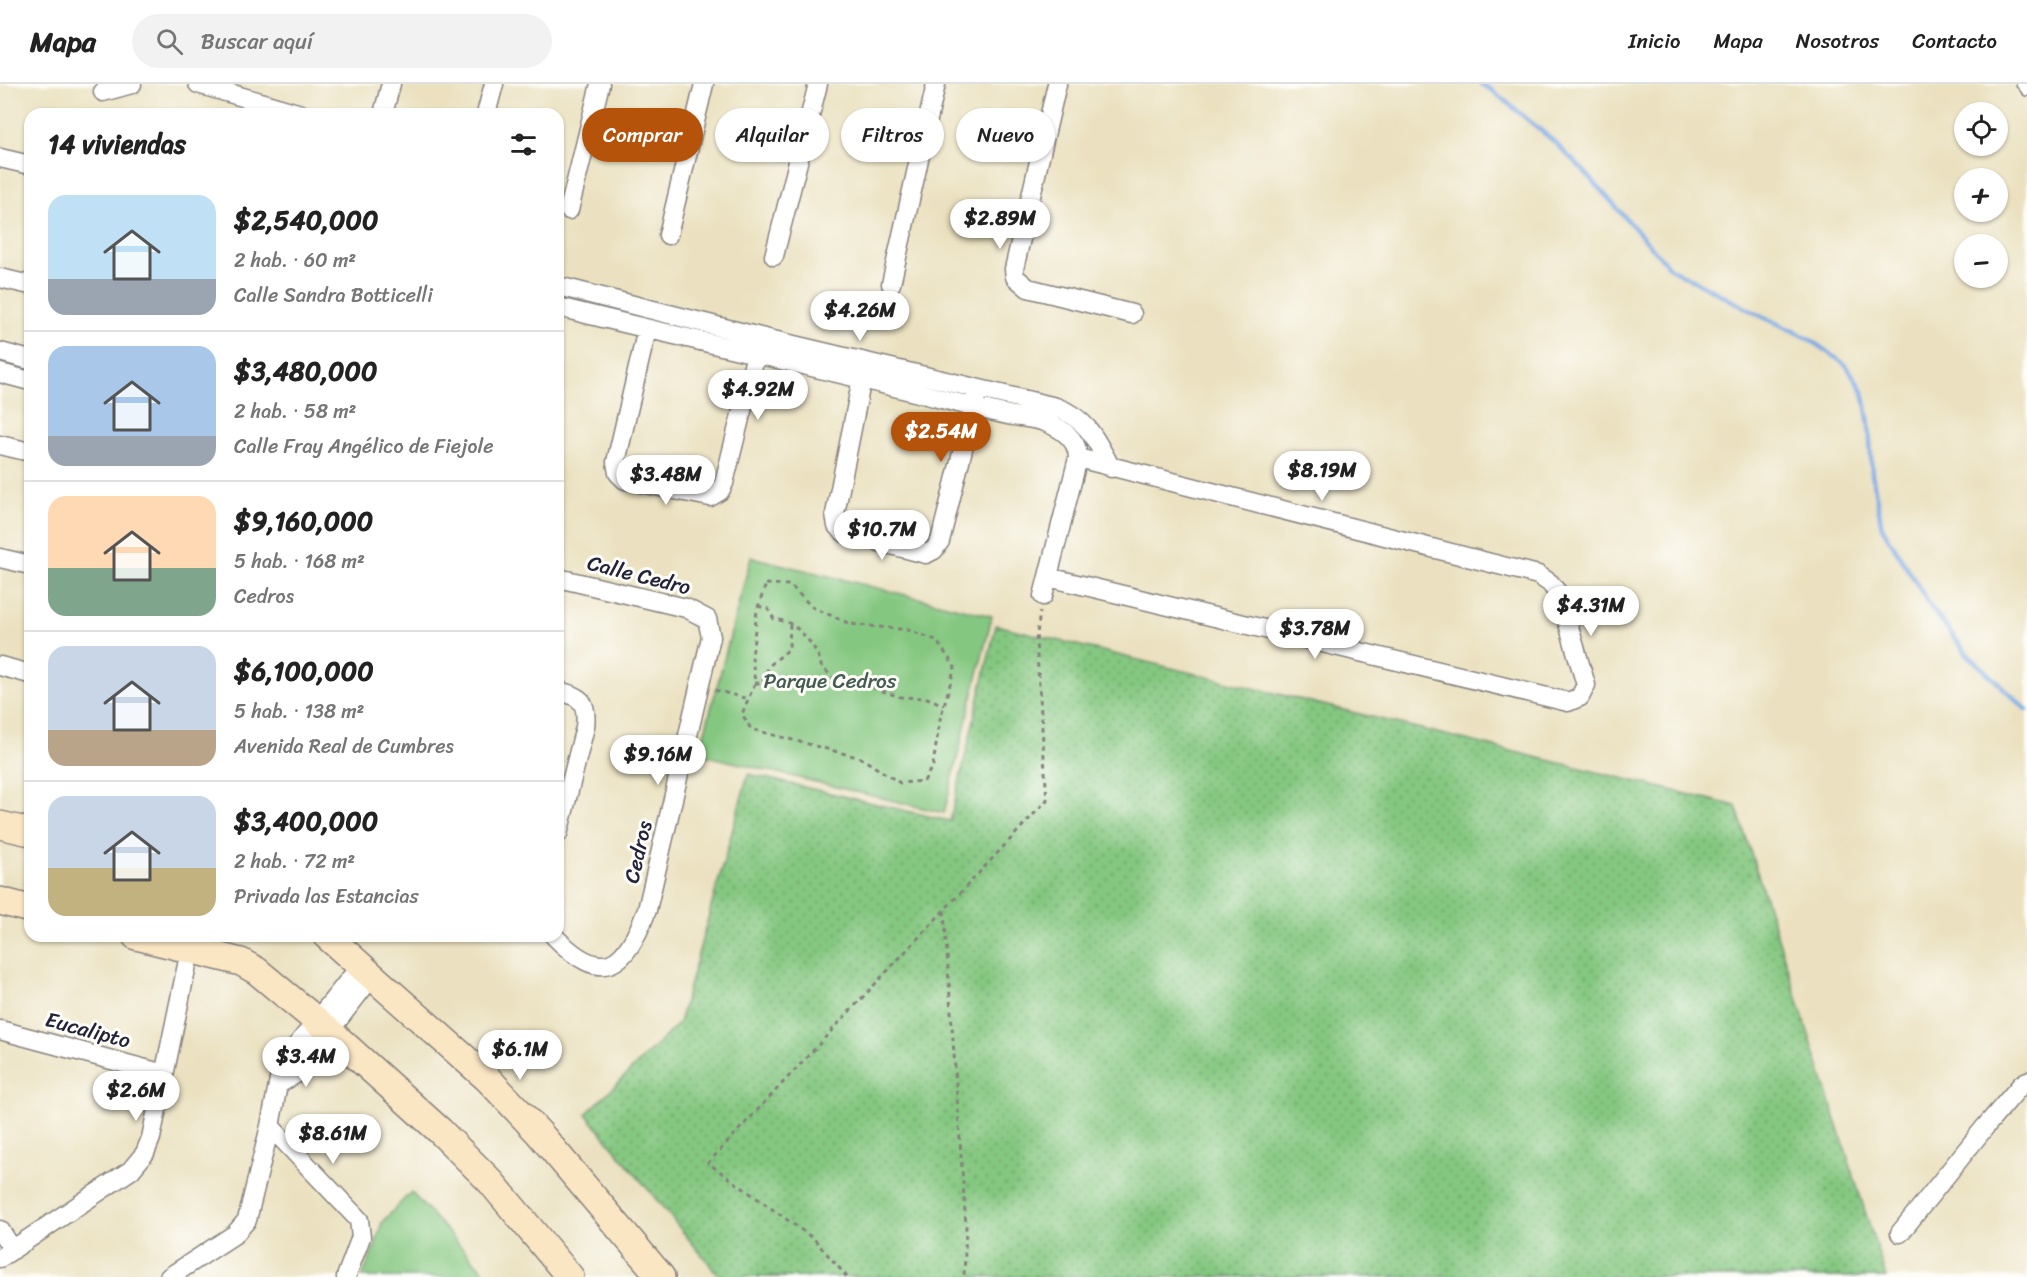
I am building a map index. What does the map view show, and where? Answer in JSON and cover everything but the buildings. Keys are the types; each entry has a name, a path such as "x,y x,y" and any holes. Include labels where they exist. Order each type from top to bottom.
{"street":[{"path":"103,92 132,84"},
{"path":"198,84 280,108"},
{"path":"385,108 391,84"},
{"path":"488,108 494,84"},
{"path":"569,210 600,84"},
{"path":"668,235 704,84"},
{"path":"774,256 818,84"},
{"path":"891,284 936,84"},
{"path":"1058,84 1014,269 1015,278 1028,288 1132,314"},
{"path":"0,158 24,164"},
{"path":"0,278 24,284"},
{"path":"564,287 862,378 973,407 1049,423 1071,438 1078,448 1078,458 1042,596"},
{"path":"564,308 647,329 758,346 1056,407 1071,412 1084,423 1093,434 1111,468"},
{"path":"647,329 616,462 618,472 625,480 710,497 720,491 724,483 758,346"},
{"path":"0,352 24,358"},
{"path":"0,373 24,379"},
{"path":"862,378 835,514 837,526 845,533 926,554 934,550 940,541 977,389"},
{"path":"0,444 24,450"},
{"path":"1048,577 1568,702 1580,697 1586,685 1560,596 1550,582 1538,575 1078,458"},
{"path":"0,558 24,564"},
{"name":"Calle Cedro","path":"564,579 686,608 707,619"},
{"name":"Cedros","path":"560,942 568,950 591,964 604,966 617,961 628,952 639,931 647,910 711,637 707,619"},
{"path":"0,666 24,672"},
{"path":"564,692 574,694 583,703 587,713 564,810"},
{"path":"0,825 24,831"},
{"path":"0,902 24,908"},
{"path":"334,942 495,1087 539,1133 661,1277"},
{"path":"0,1230 7,1254 131,1170 145,1153 151,1138 191,943 241,962 257,971 323,1025 440,1131 491,1182 570,1277"},
{"path":"169,1277 235,1234 247,1220 270,1126 282,1064 323,1025 367,970"},
{"name":"Eucalipto","path":"0,1030 164,1074"},
{"path":"1900,1233 1985,1127 2027,1081"},
{"path":"270,1126 359,1220 361,1237 346,1277"}],"lane":[{"path":"2020,84 2027,91"}],"path":[{"path":"766,584 790,585 812,607 850,624 908,630 936,640 955,668 940,719 933,765 924,781 900,783 861,758 751,729 742,714 756,683 753,657 758,606 766,584"},
{"path":"847,1277 814,1239 708,1163 1047,800 1036,641 1042,596"},
{"path":"758,606 768,609 774,619 790,623 808,639 821,660 821,666 841,685 866,685 900,697 927,698 944,705"},
{"path":"756,683 762,683 769,666 789,650 790,623"},
{"path":"700,686 748,699"},
{"path":"944,910 966,1226 964,1277"}],"green space":[{"name":"Parque Cedros","path":"751,557 992,616 944,813 699,754"},
{"path":"996,625 1736,806 1886,1277 720,1277 586,1114 679,1023 748,774 950,821"},
{"path":"411,1192 489,1277 362,1277 376,1244 382,1222"}],"waterway":[{"path":"1481,84 1493,91 1550,138 1584,171 1670,268 1806,337 1846,365 1863,391 1869,424 1872,474 1882,527 1932,609 1967,654 2027,710"}]}
